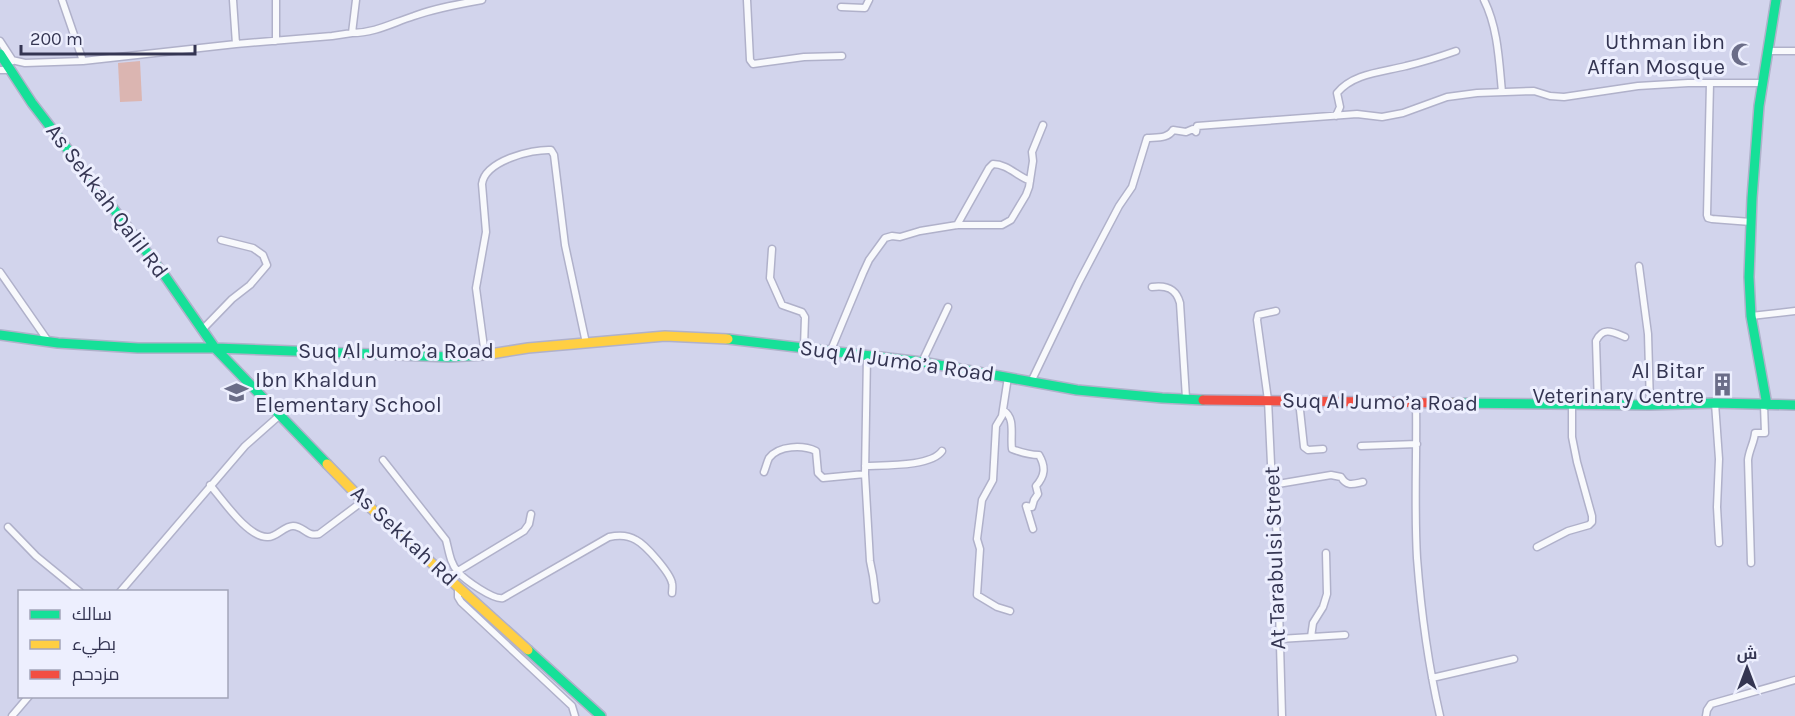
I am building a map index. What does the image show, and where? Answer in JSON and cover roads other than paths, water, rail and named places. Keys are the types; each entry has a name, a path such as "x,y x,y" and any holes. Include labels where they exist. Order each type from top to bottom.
{"main road":[{"path":"1765,405 1761,366 1751,316 1749,277 1762,83 1776,0"},
{"name":"As Sekkah Qalil Rd","path":"5,63 165,276 215,348"},
{"name":"Suq Al Jumo’a Road","path":"0,335 48,342 138,348 215,348 448,357 675,336 713,337 922,362 1077,390 1162,398 1572,405 1715,403 1795,405"},
{"name":"As Sekkah Rd","path":"215,348 363,501 601,716"}],"street":[{"path":"62,0 83,61"},
{"path":"232,0 236,44"},
{"path":"276,0 276,41"},
{"path":"352,33 356,0"},
{"path":"0,41 5,63 83,61 364,33 383,29 413,16 452,5 482,0"},
{"path":"747,0 750,60 753,64 804,57 842,56"},
{"path":"840,7 865,8 868,0"},
{"path":"1484,0 1495,33 1502,92"},
{"path":"1336,116 1340,107 1337,93 1348,82 1456,51"},
{"path":"1767,51 1795,51"},
{"path":"18,83 18,71 25,63"},
{"path":"1710,83 1707,215 1712,219 1751,222"},
{"path":"1031,382 1079,282 1119,206 1132,188 1147,138 1165,137 1173,130 1186,132 1193,129 1196,132 1197,126 1363,114 1382,117 1403,113 1457,95 1534,91 1564,97 1638,86 1762,83"},
{"path":"831,350 863,273 885,238 957,225 1002,225 1011,220 1029,187 1032,152 1043,125"},
{"path":"485,355 476,288 486,232 483,177 492,168 513,157 538,151 551,150 554,155 565,244 586,343"},
{"path":"957,225 993,164 1007,167 1018,177 1029,181"},
{"path":"202,330 232,299 250,285 267,265 263,255 254,248 221,240"},
{"path":"772,249 770,278 782,305 802,312 805,317 804,347"},
{"path":"1639,266 1648,334 1650,405"},
{"path":"0,272 48,342"},
{"path":"1152,287 1170,288 1180,303 1186,398"},
{"path":"922,362 948,307"},
{"name":"At Tarabulsi Street","path":"1276,310 1258,315 1257,320 1268,400 1277,536 1282,716"},
{"path":"1751,316 1795,311"},
{"path":"1598,405 1596,341 1601,333 1607,331 1613,331 1625,337"},
{"path":"867,355 865,470 870,561 876,600"},
{"path":"1008,377 1001,420 996,426 993,480 982,500 977,539 980,549 977,595 997,607 1010,611"},
{"path":"1299,400 1304,447 1308,450 1323,449"},
{"path":"1416,402 1417,558 1426,637 1440,716"},
{"path":"1715,403 1719,459 1717,507 1719,543"},
{"path":"1537,547 1592,522 1572,437 1572,405"},
{"path":"1751,563 1748,460 1755,433 1765,433 1765,405"},
{"path":"1003,410 1011,418 1012,449 1030,455 1039,455 1044,464 1042,479 1036,486 1038,494 1032,507 1026,506 1033,529"},
{"path":"121,590 245,446 280,415"},
{"path":"1361,446 1417,444"},
{"path":"764,472 768,460 776,451 795,447 815,450 818,473 823,478 919,462 933,458 942,451"},
{"path":"383,460 446,540 448,553 457,571 495,598 503,598 609,537 618,535 638,540 653,555 670,578 672,593"},
{"path":"1272,485 1331,475 1341,477 1348,485 1363,482"},
{"path":"210,485 242,525 256,535 265,537 273,536 290,526 310,535 319,534 363,501"},
{"path":"448,578 524,531 530,524 531,514"},
{"path":"8,527 36,556 79,590"},
{"path":"1311,637 1313,623 1323,607 1326,594 1326,553"},
{"path":"458,586 458,597 464,606 572,706 575,716"},
{"path":"1279,639 1345,635"},
{"path":"1432,678 1514,658"},
{"path":"1706,716 1711,704 1795,680"},
{"path":"12,716 27,698"}],"place":[{"name":"Uthman ibn Affan Mosque","path":"1743,55"},
{"name":"Al Bitar Veterinary Centre","path":"1722,384"},
{"name":"Ibn Khaldun Elementary School","path":"237,393"}]}
